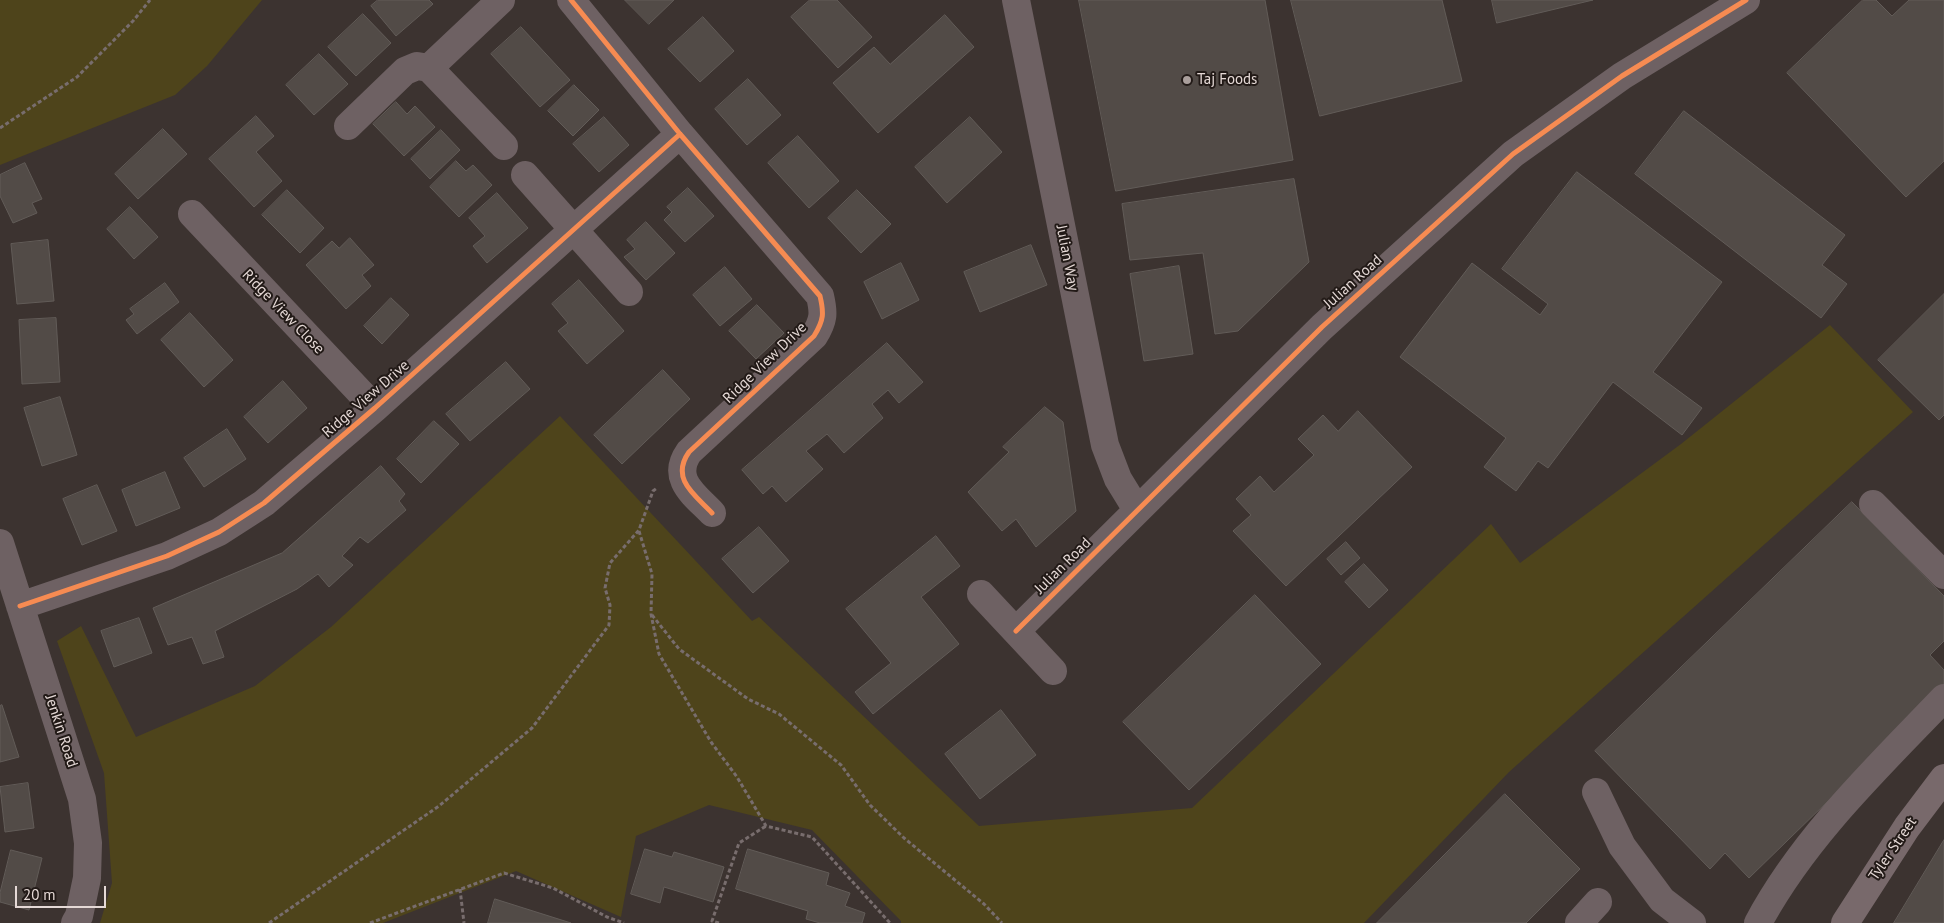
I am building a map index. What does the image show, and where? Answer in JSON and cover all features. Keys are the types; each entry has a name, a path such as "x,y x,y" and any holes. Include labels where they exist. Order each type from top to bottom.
{"main road":[{"name":"Tyler Street","path":"1845,923 1907,827 1944,778"}],"street":[{"path":"429,68 501,0"},
{"name":"Ridge View Drive","path":"571,0 680,134 820,296 823,310 822,324 814,336 689,452 683,461 682,472"},
{"name":"Julian Way","path":"1016,0 1104,445 1118,479 1137,510"},
{"name":"Julian Road","path":"1016,631 1322,327 1514,154 1622,76 1746,0"},
{"path":"348,126 405,71 417,66 429,68 504,146"},
{"name":"Ridge View Drive","path":"20,606 167,556 219,532 264,503 375,408 680,134"},
{"path":"525,175 629,292"},
{"name":"Ridge View Close","path":"192,214 375,408"},
{"path":"682,472 684,483 712,513"},
{"path":"1873,504 1944,576"},
{"name":"Jenkin Road","path":"0,543 82,798 88,843 87,878 79,916 75,923"},
{"path":"982,594 1053,671"},
{"path":"1758,923 1768,903 1811,843 1847,800 1944,698"},
{"path":"1596,792 1622,846 1662,900 1692,923"},
{"path":"1580,923 1598,902"}],"path":[{"path":"0,128 77,77 150,0"},
{"path":"269,923 439,806 532,728 609,625 610,605 605,588 610,563 639,530 654,491 682,472"},
{"path":"639,530 652,574 651,614 659,654 711,742 736,776 766,826 812,837 890,923"},
{"path":"651,614 679,649 748,699 779,714 841,765 870,805 904,838 984,904 1002,923"},
{"path":"719,923 712,921 739,843 766,826"},
{"path":"370,923 504,873 553,888 607,917 624,923"},
{"path":"460,889 464,923"}],"shaded area":[{"path":"0,0 262,0 207,66 175,95 0,165"},
{"path":"1830,325 1913,412 1509,772 1364,923 901,923 812,830 709,805 636,836 621,917 516,871 383,923 100,923 112,883 104,773 57,641 81,626 136,737 255,686 331,627 560,416 752,621 759,617 979,826 1192,808 1491,524 1520,563 1681,444"}],"building":[{"path":"378,0 429,0 433,4 396,36 371,6"},
{"path":"625,0 674,0 649,24"},
{"path":"810,0 837,0 872,37 838,68 791,17"},
{"name":"Taj Foods","path":"1079,0 1265,0 1293,160 1116,191"},
{"path":"1291,0 1442,0 1462,81 1320,116"},
{"path":"1492,0 1593,0 1497,23"},
{"path":"1863,0 1876,0 1892,16 1909,0 1944,0 1944,161 1906,197 1787,73"},
{"path":"363,14 391,43 356,76 328,47"},
{"path":"945,15 974,47 878,133 833,83 874,47 890,64"},
{"path":"703,17 734,51 700,82 668,49"},
{"path":"521,27 570,80 540,107 491,54"},
{"path":"319,54 348,84 314,115 286,85"},
{"path":"748,79 781,115 747,145 715,109"},
{"path":"574,85 599,110 573,136 548,111"},
{"path":"396,102 407,114 415,106 435,127 404,156 373,124"},
{"path":"1684,111 1845,235 1822,265 1847,284 1821,318 1635,174"},
{"path":"256,116 274,136 256,152 282,181 254,207 209,159"},
{"path":"604,117 629,145 599,172 573,144"},
{"path":"970,117 1002,152 947,203 915,167"},
{"path":"163,129 187,154 138,199 115,174"},
{"path":"441,130 460,150 430,179 411,159"},
{"path":"798,136 839,181 809,208 768,163"},
{"path":"456,161 466,171 473,165 492,185 459,217 430,187"},
{"path":"25,163 42,199 32,203 37,213 13,223 0,196 0,175"},
{"path":"1577,172 1722,282 1653,372 1702,408 1682,435 1613,382 1548,468 1538,461 1516,491 1484,467 1506,438 1400,357 1472,263 1540,315 1548,304 1502,269"},
{"path":"1294,179 1309,262 1238,331 1215,334 1203,253 1130,260 1122,204"},
{"path":"688,188 714,216 685,242 664,220 672,212 667,207"},
{"path":"287,190 324,228 300,253 262,215"},
{"path":"857,190 891,224 861,253 828,218"},
{"path":"497,193 528,228 487,263 473,246 485,236 469,218"},
{"path":"130,207 158,237 134,259 107,229"},
{"path":"646,222 675,253 646,280 624,257 635,249 627,240"},
{"path":"350,238 374,265 362,275 371,286 346,309 306,265 332,241 339,248"},
{"path":"48,240 54,301 17,304 11,244"},
{"path":"1031,245 1047,285 980,312 964,272"},
{"path":"901,263 919,300 882,319 864,282"},
{"path":"1179,266 1193,354 1144,361 1130,274"},
{"path":"725,267 752,299 720,326 693,295"},
{"path":"579,280 624,331 587,364 558,331 568,323 552,304"},
{"path":"165,283 179,302 137,334 126,320 134,314 130,309"},
{"path":"1944,294 1944,415 1939,420 1878,360"},
{"path":"391,298 409,315 382,344 364,326"},
{"path":"757,305 784,333 756,359 729,331"},
{"path":"190,313 233,360 204,387 161,340"},
{"path":"56,318 60,382 22,384 19,320"},
{"path":"887,343 923,382 899,403 888,390 872,404 883,418 844,453 827,434 806,451 823,469 786,502 772,486 763,494 742,470"},
{"path":"506,362 530,389 470,441 446,414"},
{"path":"663,370 690,399 622,464 594,435"},
{"path":"283,381 307,408 268,443 244,417"},
{"path":"60,397 77,455 42,466 24,408"},
{"path":"1045,407 1063,422 1076,511 1036,547 1016,519 1002,531 968,492 1009,452 1003,447"},
{"path":"1358,411 1412,467 1286,586 1233,531 1251,515 1236,499 1260,476 1274,492 1314,455 1298,439 1323,415 1338,431"},
{"path":"434,421 459,444 421,483 397,459"},
{"path":"227,429 246,459 204,487 184,458"},
{"path":"381,466 405,494 399,501 406,510 368,543 360,537 342,556 353,565 329,587 318,574 297,589 215,631 224,657 203,664 192,637 168,645 153,608 282,553"},
{"path":"165,472 180,508 136,526 122,490"},
{"path":"97,485 117,531 82,545 63,499"},
{"path":"1852,502 1944,596 1944,641 1930,655 1944,670 1944,688 1749,878 1725,853 1710,869 1595,751"},
{"path":"759,527 789,561 753,593 722,559"},
{"path":"936,536 960,566 921,597 959,644 873,714 855,692 891,663 846,609"},
{"path":"1346,542 1360,558 1341,575 1327,559"},
{"path":"1364,564 1388,590 1369,608 1345,582"},
{"path":"1255,595 1321,664 1189,790 1123,722"},
{"path":"139,618 152,653 114,667 101,631"},
{"path":"2,705 19,757 0,762 0,706"},
{"path":"1001,710 1036,755 980,799 945,754"},
{"path":"28,783 34,828 5,832 0,787"},
{"path":"1505,794 1580,869 1526,923 1377,923"},
{"path":"1944,840 1944,923 1894,923"},
{"path":"645,849 672,857 674,852 724,867 713,902 664,887 660,903 631,894"},
{"path":"748,849 829,873 826,885 850,893 845,906 865,913 862,923 820,923 806,919 808,911 736,889"},
{"path":"11,850 42,858 29,910 0,902 0,893"},
{"path":"495,899 571,923 488,923"}],"cycle path":[{"path":"571,0 680,134 820,296 822,316 814,336 689,452 684,462 682,470 687,486 712,513"},
{"path":"1016,631 1322,327 1513,154 1622,76 1746,0"},
{"path":"20,606 167,556 219,532 264,503 375,408 680,134"}],"place":[{"name":"Taj Foods","path":"1187,80"}]}
